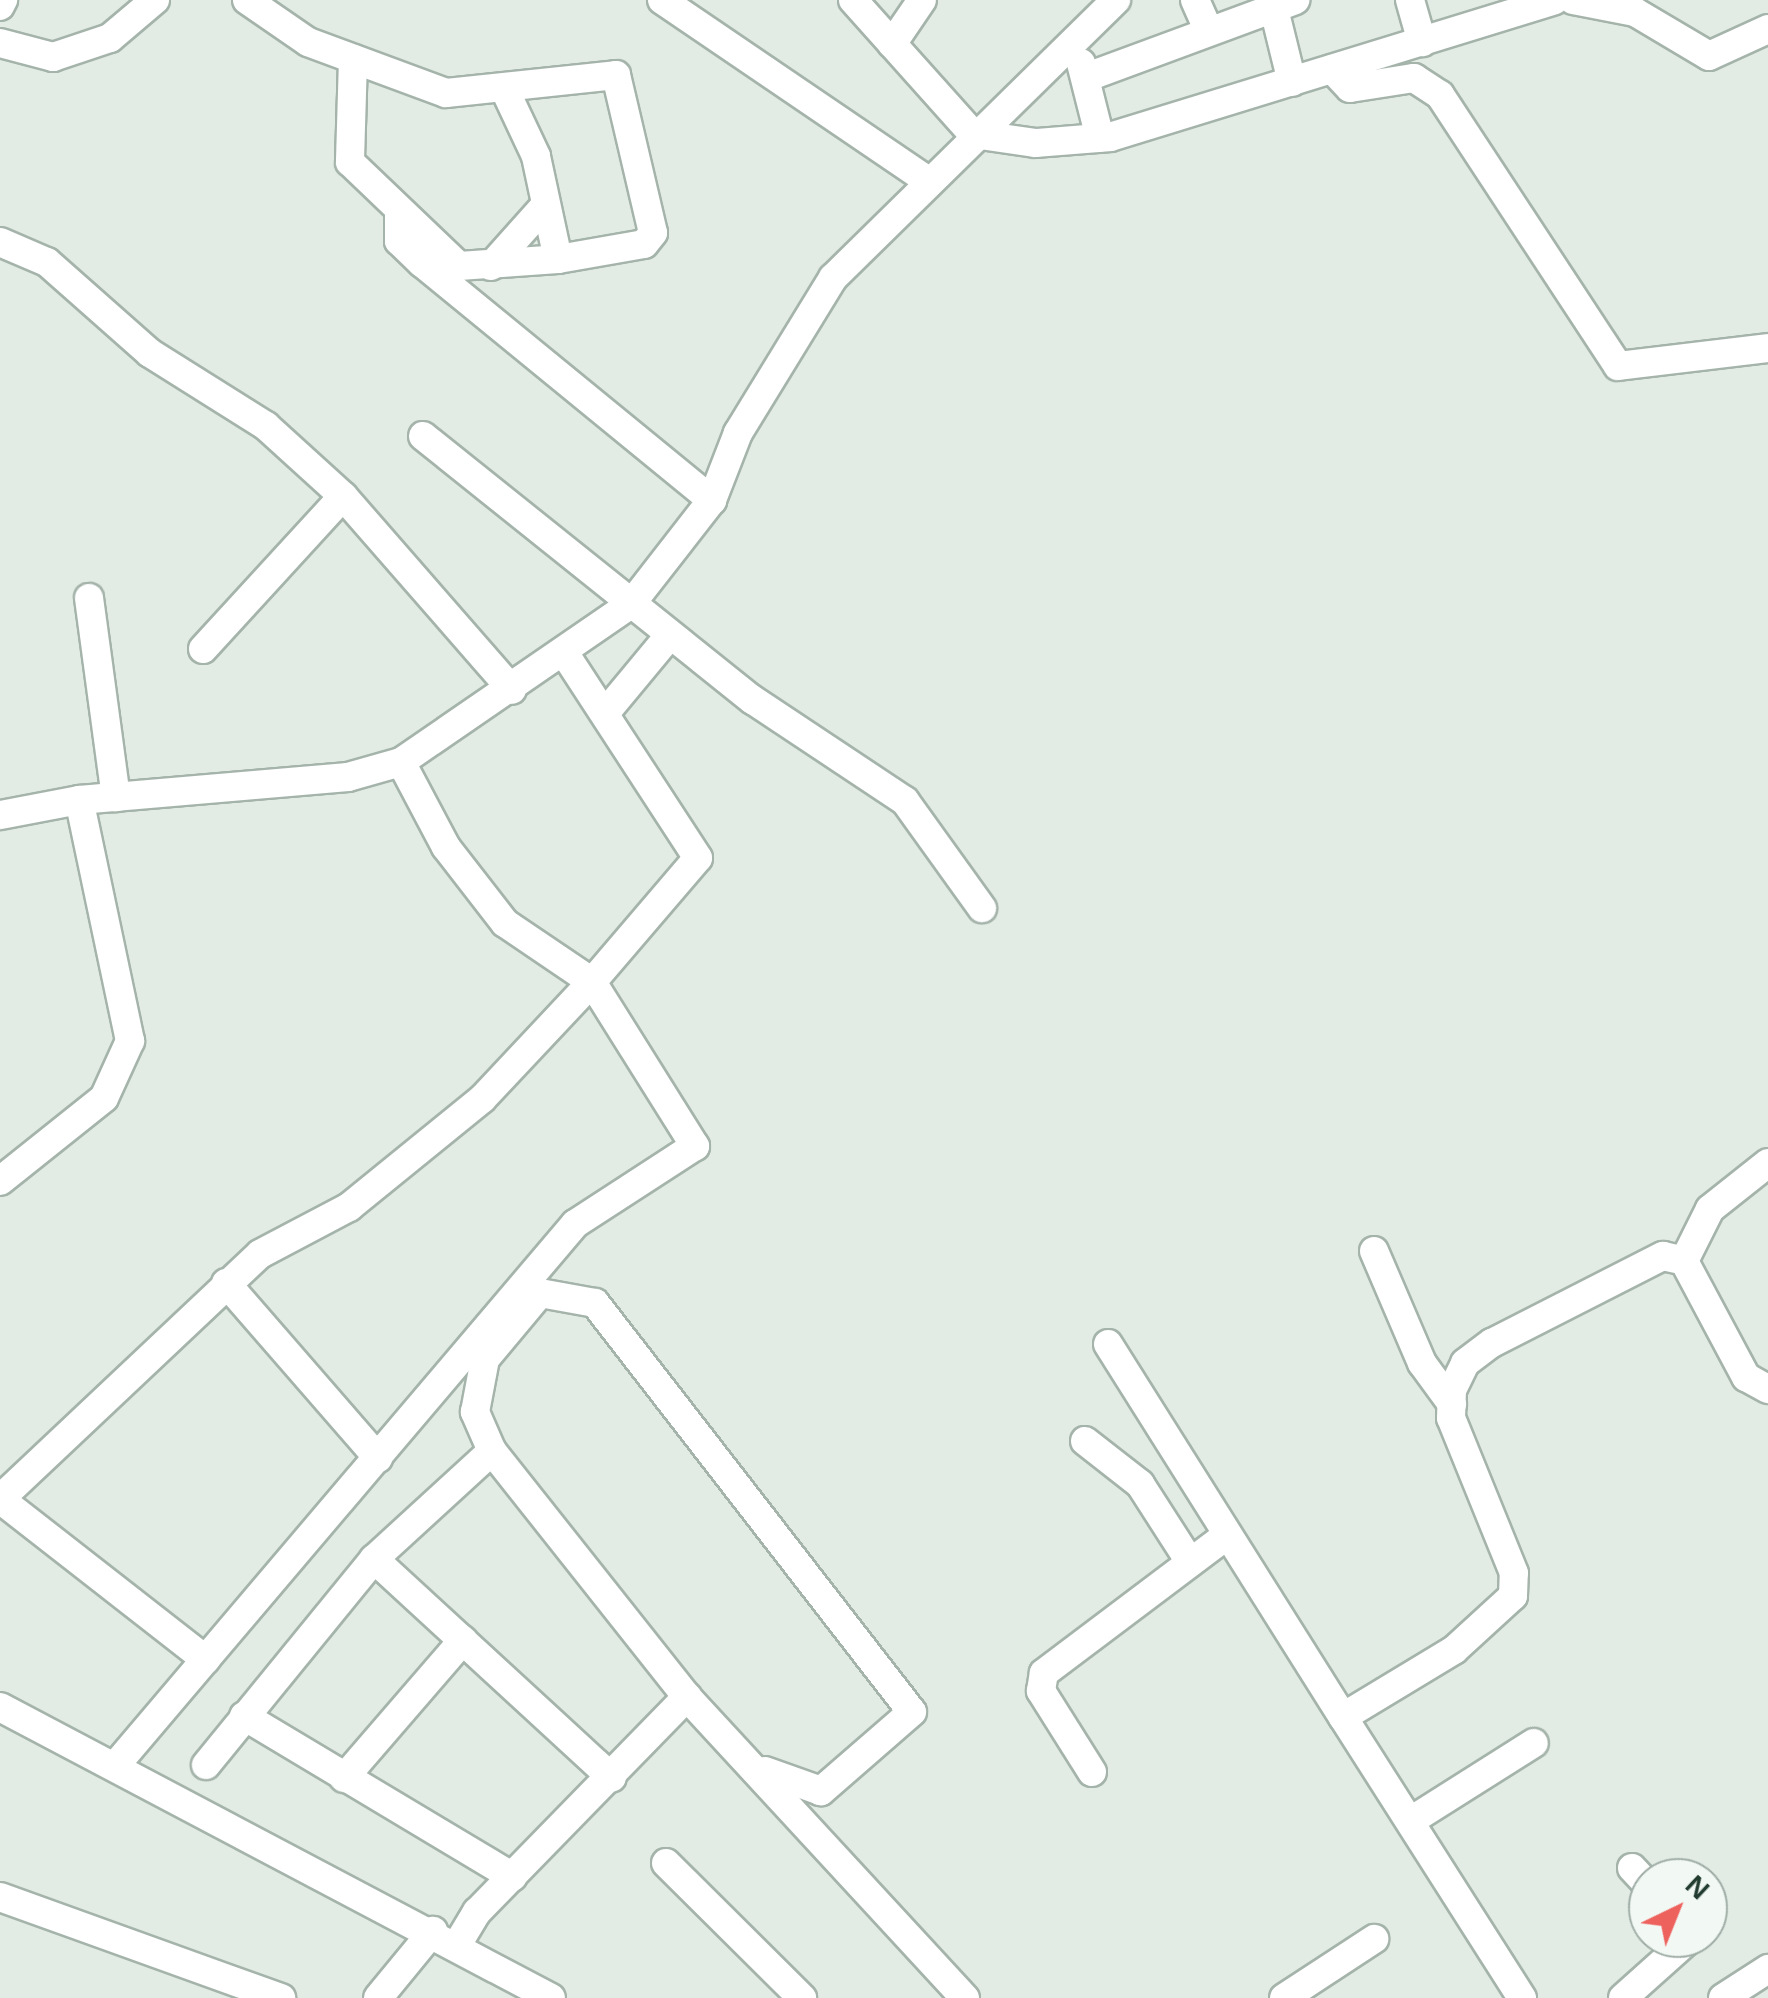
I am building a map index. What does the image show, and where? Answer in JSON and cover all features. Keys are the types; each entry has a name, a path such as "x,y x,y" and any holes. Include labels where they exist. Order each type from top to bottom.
{"street":[{"path":"0,43 54,57 110,38 155,0"},
{"path":"246,0 308,42 446,93 604,73 625,89 653,234 644,244 558,259 459,266 350,162 353,59"},
{"path":"662,0 928,181"},
{"path":"853,0 974,134 1008,143 1100,138 1422,42 1514,5 1554,0"},
{"path":"892,44 922,0"},
{"path":"0,815 79,800 348,777 402,762 565,654 631,604 712,500 738,432 833,278 974,134 1116,0"},
{"path":"1194,0 1208,30"},
{"path":"1410,0 1422,42"},
{"path":"1573,0 1603,1 1710,56 1768,29"},
{"path":"1090,76 1208,30 1285,7 1292,82"},
{"path":"1068,42 1090,76 1100,138"},
{"path":"1332,69 1350,88 1414,78 1440,95 1618,366 1768,348"},
{"path":"504,88 536,156 541,210 558,259"},
{"path":"399,210 399,241 422,263 712,500"},
{"path":"491,266 541,210"},
{"path":"0,242 47,262 150,353 266,426 344,496 512,690"},
{"path":"423,436 670,635 905,801 982,908"},
{"path":"202,649 344,496"},
{"path":"89,598 116,797"},
{"path":"606,712 670,635"},
{"path":"206,1660 0,1499 226,1283 406,1162 482,1100 592,982 698,858 565,654"},
{"path":"115,1766 574,1224 695,1146 592,982 505,923 446,846 402,762"},
{"path":"0,1181 104,1098 130,1042 79,800"},
{"path":"1684,1261 1710,1209 1768,1163"},
{"path":"1343,1716 1454,1650 1513,1596 1514,1572 1452,1404 1422,1363 1374,1252"},
{"path":"1452,1404 1465,1362 1492,1343 1646,1257 1684,1261"},
{"path":"1684,1261 1746,1378 1768,1388"},
{"path":"226,1283 378,1458"},
{"path":"745,1760 815,1793 912,1712 595,1303 540,1293 485,1359 474,1412 492,1451 686,1698 964,1998"},
{"path":"1108,1344 1522,1998"},
{"path":"1085,1442 1140,1484 1190,1562"},
{"path":"206,1765 374,1559 492,1451"},
{"path":"1092,1772 1041,1691 1044,1673 1227,1534"},
{"path":"374,1559 612,1778"},
{"path":"344,1778 462,1640"},
{"path":"378,1998 513,1877 686,1698"},
{"path":"0,1708 445,1938 551,1998"},
{"path":"244,1716 513,1877"},
{"path":"1412,1820 1534,1743"},
{"path":"666,1863 802,1998"},
{"path":"0,1898 281,1998"},
{"path":"1284,1998 1374,1940"},
{"path":"1623,1998 1668,1958"},
{"path":"1723,1998 1768,1969"}]}
